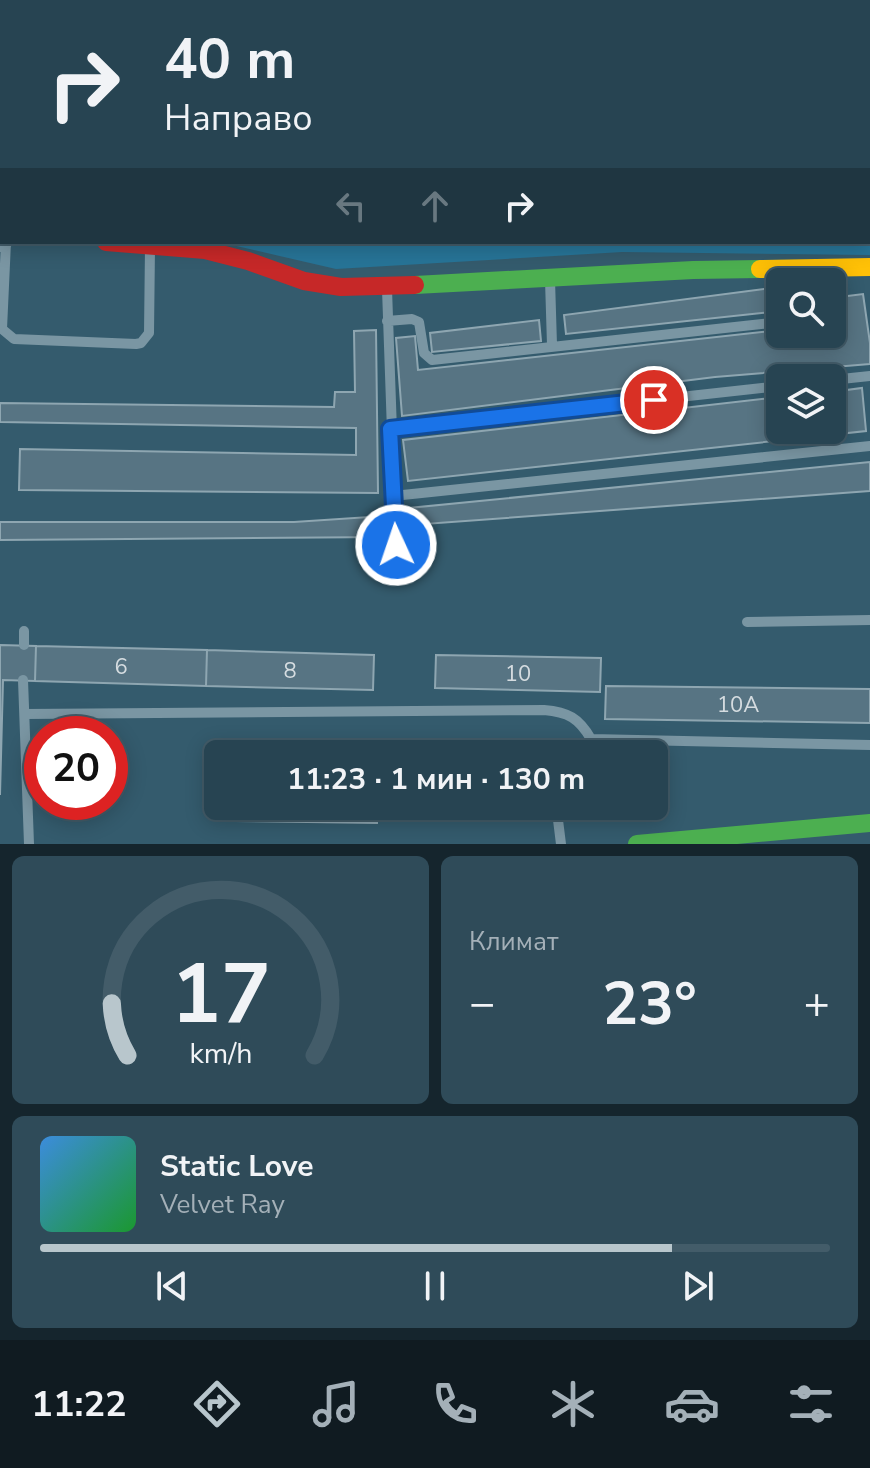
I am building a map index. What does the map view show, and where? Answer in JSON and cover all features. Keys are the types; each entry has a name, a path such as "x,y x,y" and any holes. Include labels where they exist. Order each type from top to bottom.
{"street":[{"path":"135,244 225,254 304,281 341,287 693,270 870,267"},
{"path":"637,844 745,839 870,823"}],"lane":[{"path":"3,244 2,329 8,336 14,339 136,344 141,343 149,333 150,245"},
{"path":"550,278 552,345"},
{"path":"387,287 396,545"},
{"path":"387,321 412,319 419,322 424,353 432,360 766,323"},
{"path":"846,379 870,376"},
{"path":"390,429 766,388"},
{"path":"393,496 870,446"},
{"path":"747,622 870,620"},
{"path":"24,631 24,645"},
{"path":"23,680 29,844"},
{"path":"25,714 544,710 563,712 576,718 591,739 870,745"},
{"path":"558,820 561,844"}],"shaded area":[{"path":"228,244 870,244 870,255 622,252 336,269"}],"building":[{"path":"766,289 766,313 566,334 564,315"},
{"path":"863,294 870,364 766,364 766,373 402,416 396,338 415,336 418,370 766,332 766,348 846,348 846,296"},
{"path":"539,320 541,341 432,352 430,333"},
{"path":"376,330 378,493 19,490 20,449 356,455 356,428 0,422 0,403 334,407 335,392 355,392 354,331"},
{"path":"862,388 866,431 846,433 846,390"},
{"path":"766,399 766,442 408,481 403,440"},
{"path":"870,462 870,491 411,525 409,508"},
{"path":"384,516 385,537 0,540 0,522 294,522"},
{"path":"0,645 36,646 35,681 3,680 0,795"},
{"path":"36,646 207,650 206,686 35,681"},
{"path":"207,650 374,655 373,690 206,686"},
{"path":"436,655 601,658 600,692 435,688"},
{"path":"606,686 870,689 870,723 605,719"},
{"path":"236,820 377,820 377,823"}],"traffic: fast":[{"path":"415,285 760,269"},
{"path":"637,844 870,823"}],"traffic: slow":[{"path":"760,269 870,267"}],"traffic: jam":[{"path":"131,244 205,250 304,281 341,287 415,285"}],"route":[{"path":"396,545 390,429 654,400"}]}
